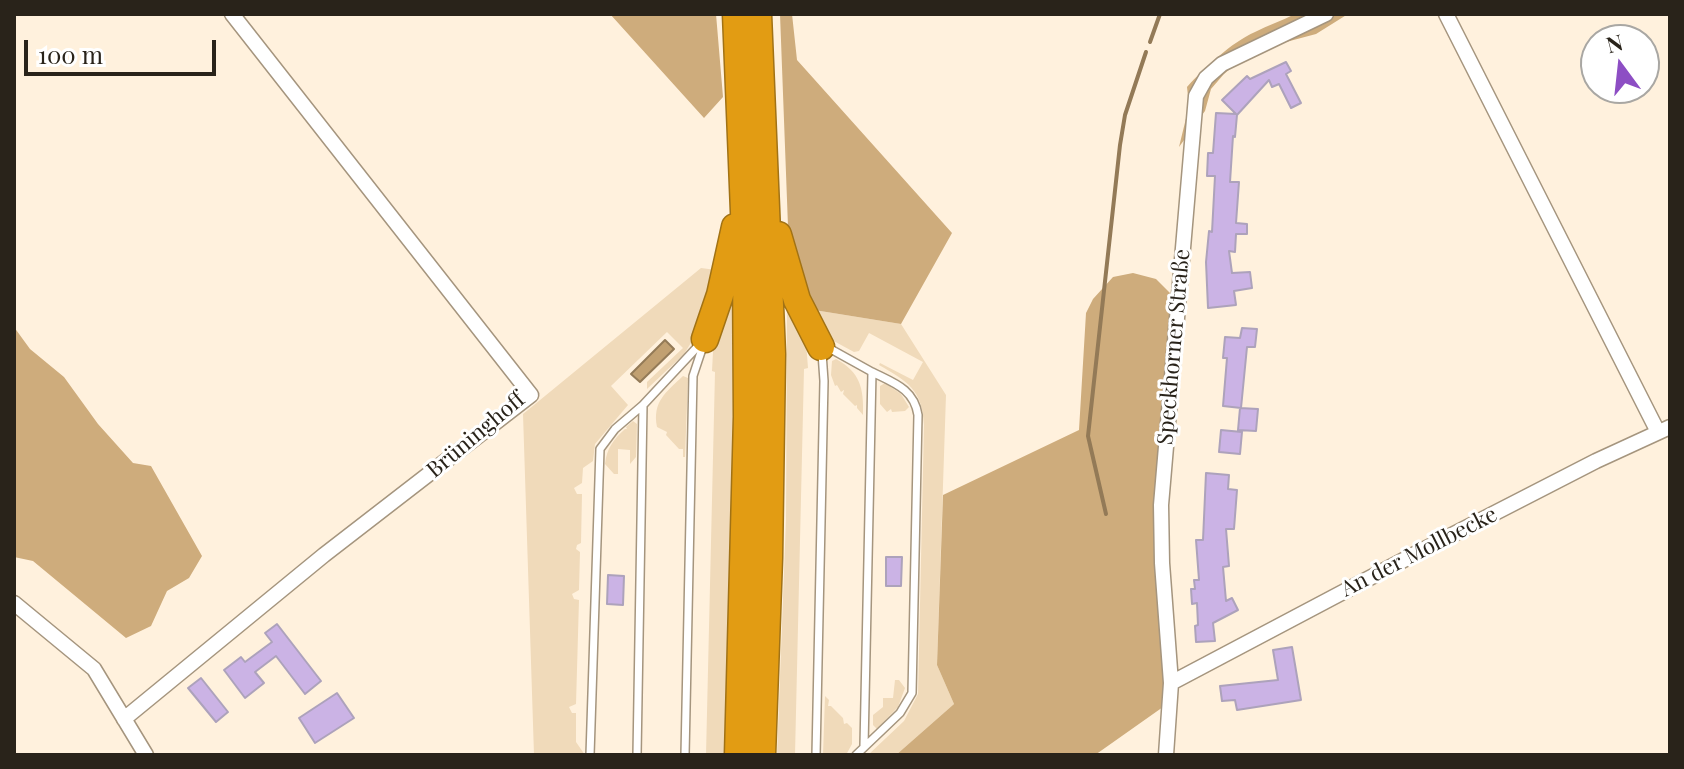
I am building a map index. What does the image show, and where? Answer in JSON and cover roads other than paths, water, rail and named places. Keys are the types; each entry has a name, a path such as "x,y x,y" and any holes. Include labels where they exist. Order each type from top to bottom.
{"highway":[{"path":"736,14 743,180 747,417 738,755"},
{"path":"758,14 772,354 762,755"},
{"path":"705,339 724,279 743,180"},
{"path":"766,196 797,300 821,347"}],"street":[{"name":"Brüninghoff","path":"124,719 324,555 531,395 232,14"},
{"name":"Speckhorner Straße","path":"1166,755 1171,683 1161,505 1196,96 1206,78 1222,64 1326,14"},
{"path":"1446,14 1664,429"},
{"name":"An der Mollbecke","path":"1171,683 1415,554 1664,429"},
{"path":"14,603 94,669 146,755"}],"lane":[{"path":"590,755 600,449 615,429 643,405 705,339"},
{"path":"685,755 693,376 705,339"},
{"path":"816,755 824,381 821,347 831,348 907,390 916,403 918,415 912,693 900,713 856,755"},
{"path":"864,746 872,372"},
{"path":"637,755 643,405"}],"waterway":[{"path":"1150,42 1160,14"},
{"path":"1106,514 1088,436 1120,145 1125,115 1146,52"}]}
